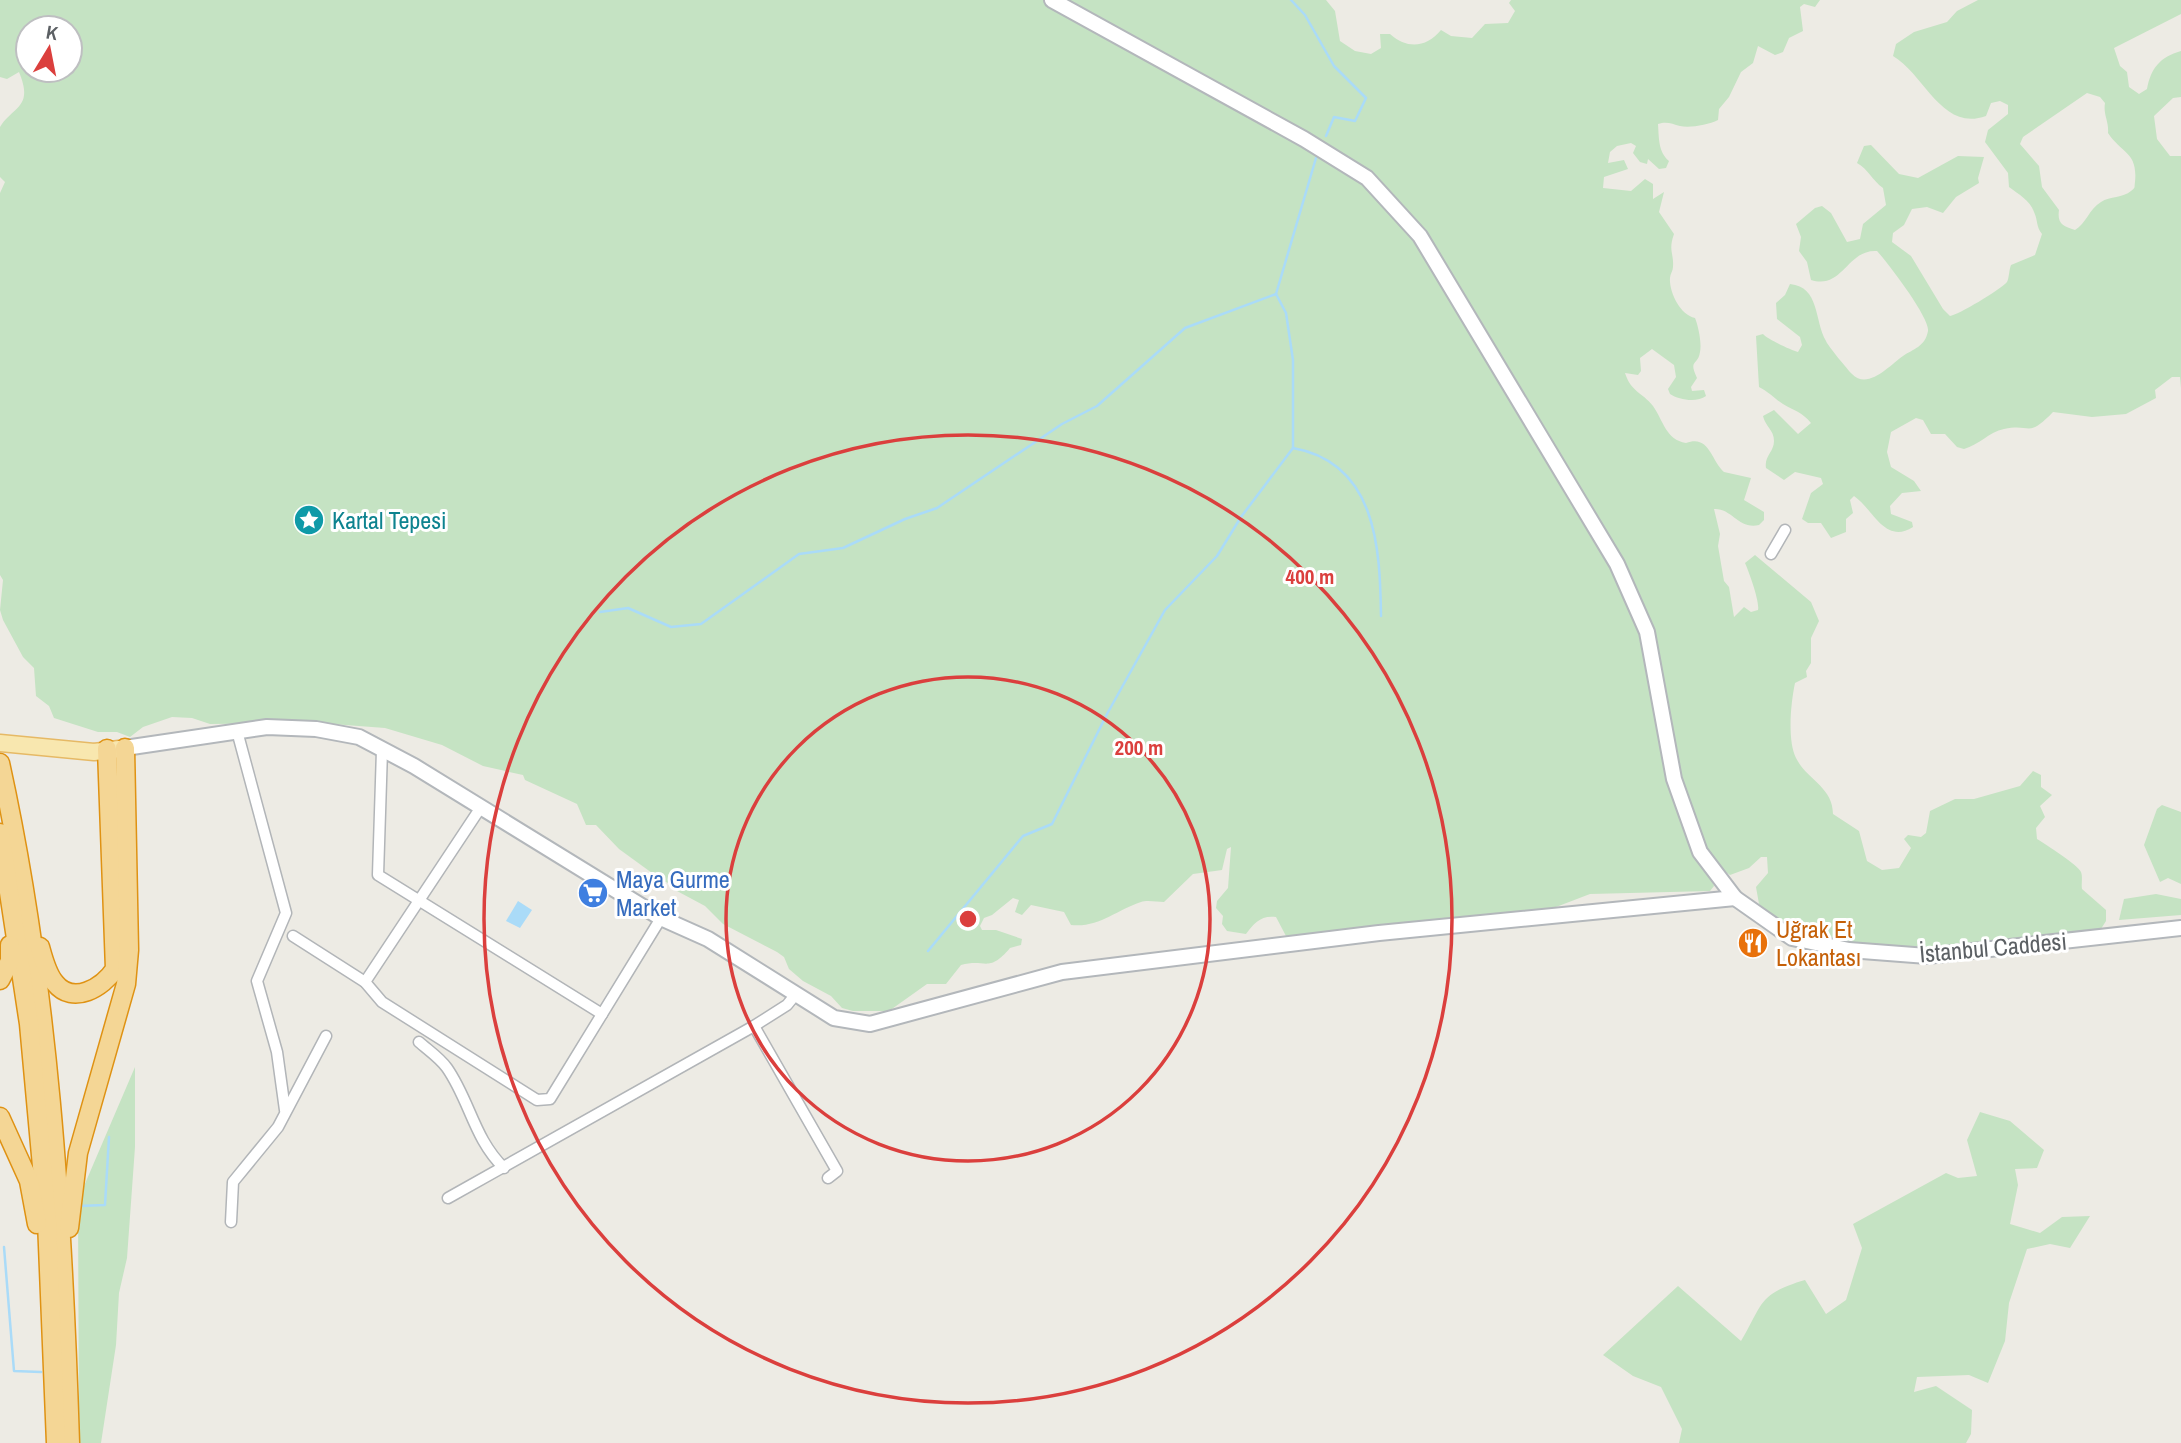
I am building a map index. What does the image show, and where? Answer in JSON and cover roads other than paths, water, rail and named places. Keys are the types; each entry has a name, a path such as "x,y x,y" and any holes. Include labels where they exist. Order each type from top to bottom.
{"highway":[{"path":"0,833 17,895 55,984 67,991 95,991 107,981 115,969 116,749"},
{"path":"57,1443 57,1283 79,1153 126,984 129,950 116,749"},
{"path":"0,763 17,895 47,1068 57,1283 70,1443"},
{"path":"0,980 10,961 17,895"},
{"path":"0,1117 29,1181 57,1283"}],"main road":[{"path":"0,740 116,749"}],"street":[{"name":"İstanbul Caddesi","path":"1052,0 1304,139 1367,178 1420,236 1610,553 1634,599 1647,632 1674,779 1700,852 1735,898 1793,938 1849,950 1927,957 2181,928"},
{"path":"1770,554 1784,530"},
{"path":"116,749 267,727 316,729 359,737 481,807 661,918 708,939 834,1018 870,1024 1062,972 1379,933 1735,898"},
{"path":"237,731 286,913 257,981 277,1052 285,1110"},
{"path":"382,750 378,875 602,1014"},
{"path":"365,982 481,807"},
{"path":"293,936 365,982 382,1002 537,1100 550,1099 661,918"},
{"path":"448,1198 754,1026 787,1005 796,993"},
{"path":"754,1026 837,1171 828,1178"},
{"path":"231,1222 233,1182 278,1127 326,1035"},
{"path":"419,1042 446,1066 467,1105 483,1145 504,1168"}],"water":[{"path":"518,901 532,910 520,928 506,921"}],"waterway":[{"path":"1291,0 1305,15 1334,66 1366,98 1355,121 1334,117 1326,136"},
{"path":"600,612 628,608 671,627 701,624 799,554 843,548 905,519 937,508 1062,424 1097,406 1185,328 1276,294 1316,158"},
{"path":"928,951 1023,836 1052,824 1107,714 1165,610 1217,556 1241,517 1293,448 1293,360 1286,313 1276,294"},
{"path":"1293,448 1321,457 1342,471 1357,490 1368,512 1375,537 1381,616"},
{"path":"79,1206 105,1205 109,1137"},
{"path":"4,1247 14,1371 41,1372"}],"place":[{"name":"Kartal Tepesi","path":"309,520"},
{"name":"Maya Gurme Market","path":"593,893"},
{"name":"Uğrak Et Lokantası","path":"1753,943"}]}
